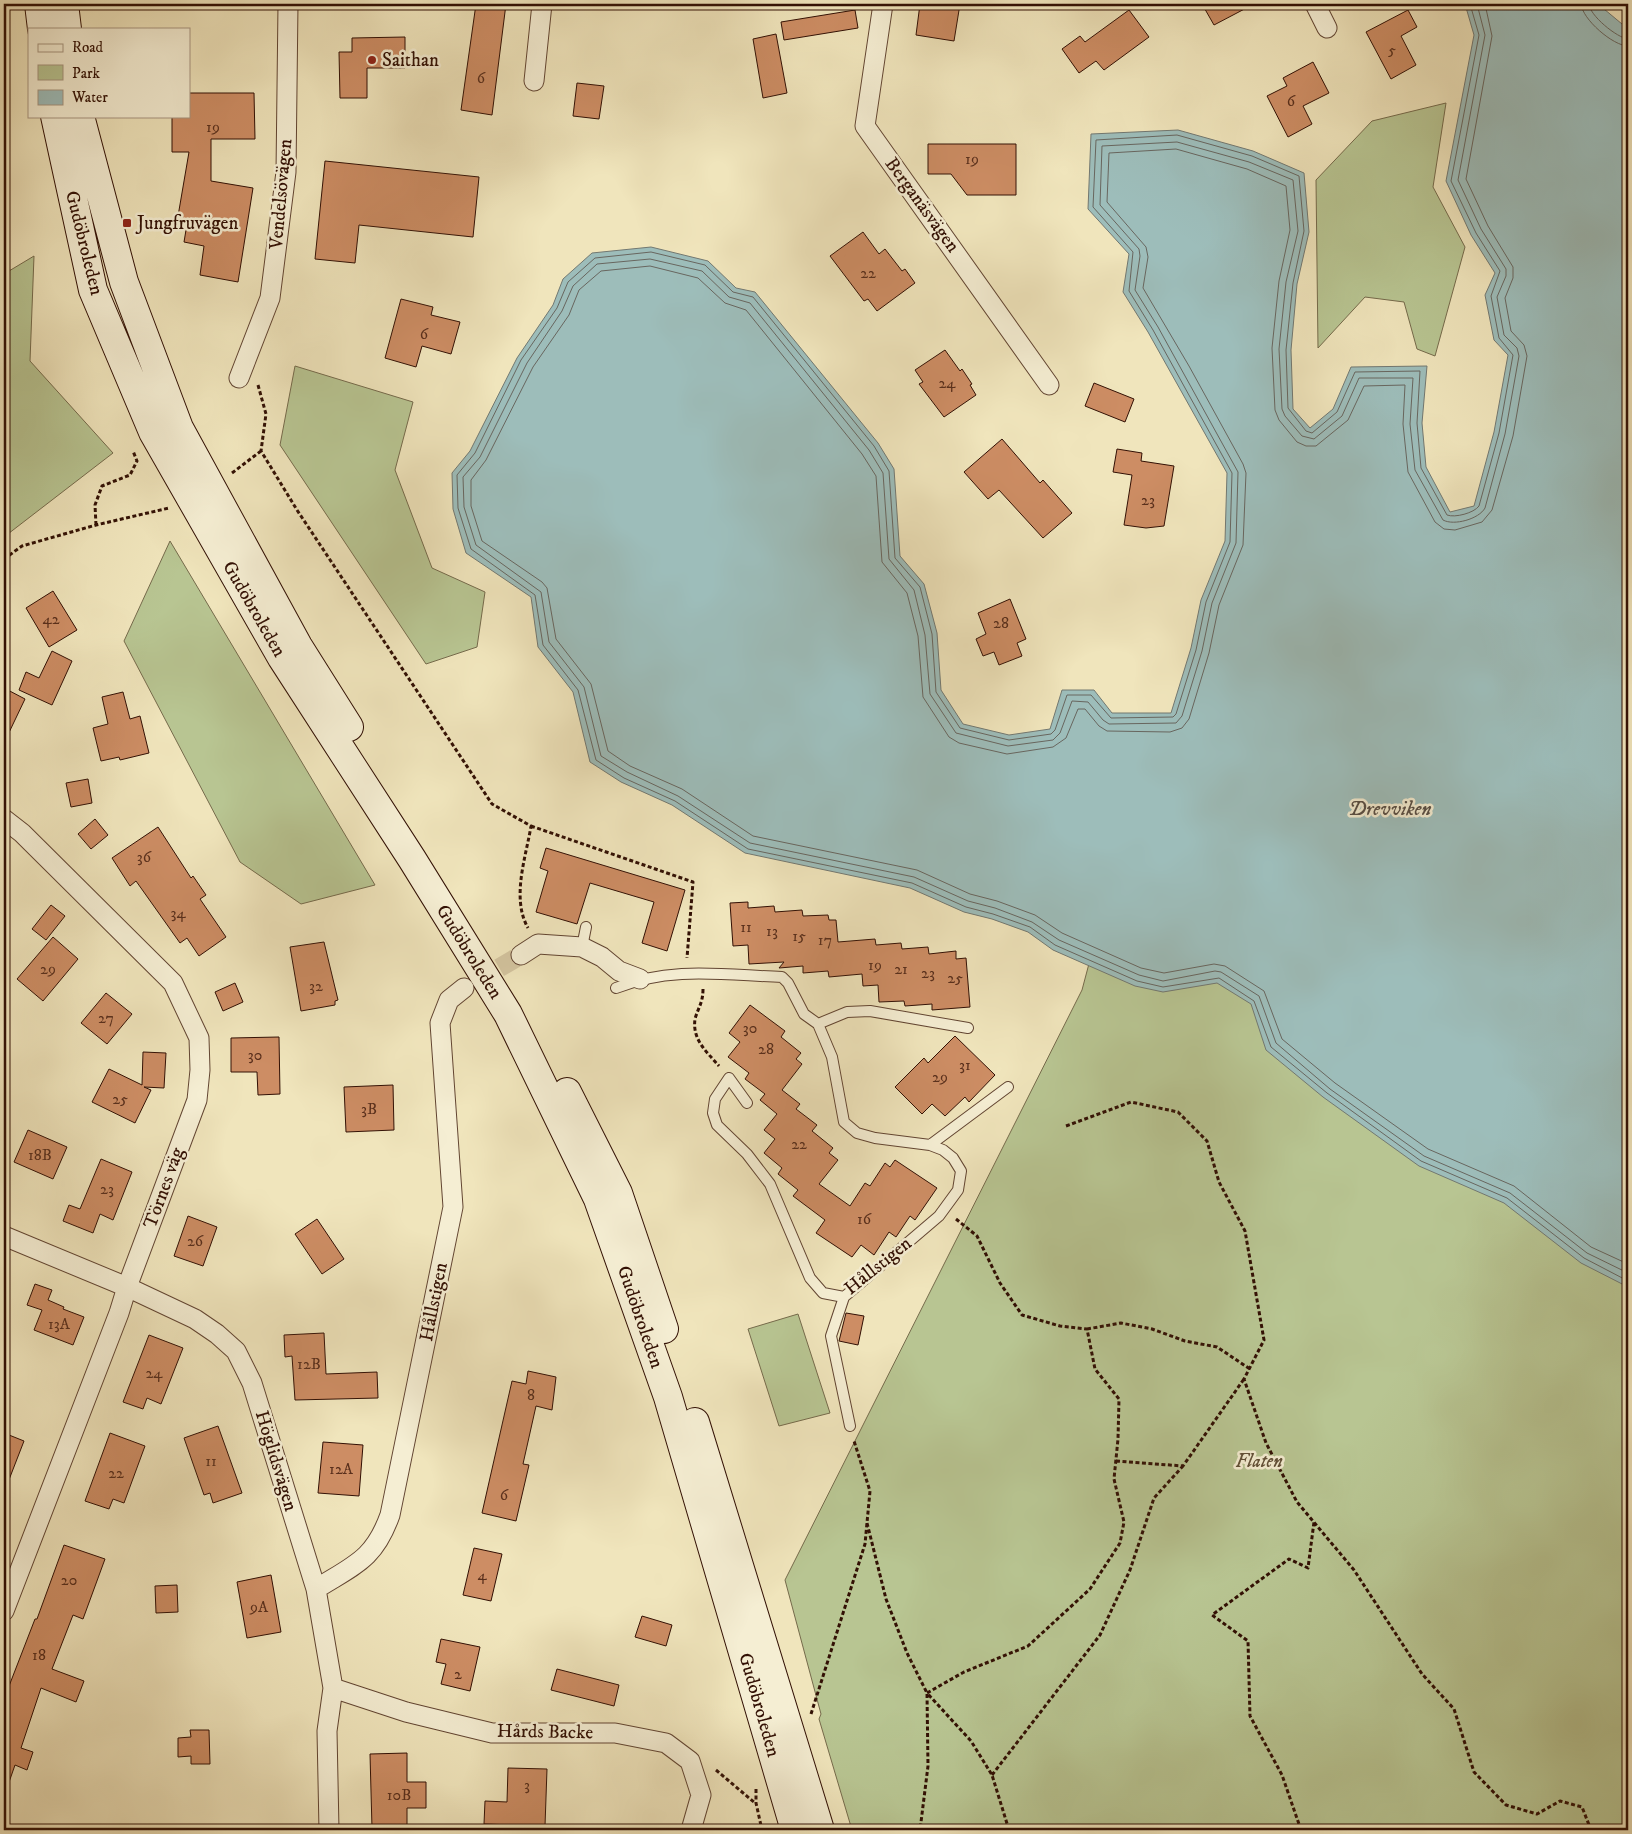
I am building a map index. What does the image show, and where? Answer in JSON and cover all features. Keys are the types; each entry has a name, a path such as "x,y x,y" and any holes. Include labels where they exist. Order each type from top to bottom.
{"main road":[{"path":"39,4 42,28"},
{"path":"64,4 67,28"},
{"name":"Gudöbroleden","path":"55,118 93,290 152,432 282,658 412,859 508,1014 598,1199 668,1397 795,1830"},
{"name":"Gudöbroleden","path":"81,118 124,282 179,428 298,646 522,1004 618,1193 695,1421 820,1830"}],"street":[{"name":"Vendelsövägen","path":"240,378 270,298 286,172 288,4"},
{"path":"534,81 542,4"},
{"name":"Berganäsvägen","path":"883,4 865,126 1049,385"},
{"path":"1315,4 1327,28"},
{"name":"Törnes väg","path":"4,819 22,833 173,984 199,1038 200,1070 196,1100 119,1313 4,1611"},
{"path":"521,955 538,944 582,947 602,957 619,971 640,978"},
{"name":"Hållstigen","path":"316,1589 364,1559 382,1537 390,1515 452,1208 440,1023 449,1000 464,988"},
{"name":"Höglidsvägen","path":"4,1236 127,1287 195,1319 217,1334 236,1351 252,1383 316,1589 332,1688 327,1732 329,1830"},
{"name":"Hårds Backe","path":"332,1688 406,1712 492,1733 615,1734 666,1742 690,1761"},
{"path":"690,1761 702,1795 691,1830"}],"lane":[{"path":"582,947 586,927"},
{"name":"Hållstigen","path":"616,988 640,978 686,973 782,977 788,984 804,1014 818,1024 832,1057 844,1122 857,1133 875,1138 930,1145 943,1150 953,1158 961,1171 958,1190 939,1216 844,1297 823,1293 810,1278 770,1184 747,1154 717,1125 713,1114 715,1099 729,1078"},
{"path":"818,1024 847,1012 870,1011 968,1028"},
{"path":"729,1078 747,1103"},
{"path":"930,1145 1008,1088"},
{"path":"844,1297 831,1336 850,1426"}],"path":[{"path":"249,353 266,414 261,451 297,510 492,804 532,826 693,882 686,973"},
{"path":"96,525 95,505 102,486 130,474 136,461 130,442"},
{"path":"225,478 261,451"},
{"path":"171,501 176,509"},
{"path":"4,559 22,546 96,525 170,508"},
{"path":"532,826 520,889 524,921 538,944"},
{"path":"702,974 703,1002 696,1019 697,1040 729,1078"},
{"path":"992,1774 1100,1636 1130,1570 1154,1498 1183,1466 1244,1379 1264,1340 1244,1231 1219,1182 1207,1141 1178,1112 1131,1102 1066,1126"},
{"path":"944,1209 977,1236 1000,1283 1022,1315 1060,1326 1087,1329 1121,1323 1152,1328 1185,1341 1217,1347 1250,1368"},
{"path":"928,1693 964,1672 1028,1646 1090,1589 1120,1543 1124,1522 1114,1479 1119,1399 1095,1370 1087,1329"},
{"path":"1244,1379 1266,1443 1297,1502 1354,1570 1422,1674 1454,1709 1474,1772 1506,1805 1538,1814 1560,1801 1582,1806 1591,1830"},
{"path":"810,1718 865,1544 870,1491 850,1426"},
{"path":"1116,1461 1183,1466"},
{"path":"1301,1830 1282,1775 1250,1716 1248,1641 1212,1614 1289,1559 1308,1568 1314,1521"},
{"path":"867,1523 886,1599 907,1653 928,1693 971,1741 992,1774 1009,1830"},
{"path":"920,1830 928,1766 928,1693"},
{"path":"690,1761 701,1758 756,1803"},
{"path":"756,1786 756,1803 762,1830"}],"green space":[{"path":"1446,103 1433,187 1465,247 1435,356 1417,349 1404,302 1365,297 1318,348 1316,180 1372,121"},
{"path":"34,256 30,361 113,453 4,537 4,274"},
{"path":"295,366 413,402 395,470 432,568 485,592 477,647 426,664 280,445"},
{"path":"170,541 375,885 301,904 240,862 124,641"},
{"name":"Flaten","path":"1125,828 1628,883 1628,1830 852,1830 819,1719 821,1714 785,1580 1082,990"},
{"path":"798,1314 830,1413 779,1426 748,1329"}],"water":[{"name":"Drevviken","path":"1465,4 1598,4 1628,29 1628,1287 1581,1263 1504,1203 1419,1166 1323,1097 1266,1050 1251,1004 1217,983 1163,992 1135,986 1053,950 1028,932 992,919 964,912 910,888 745,853 672,805 621,782 590,762 573,692 538,647 531,597 466,553 453,509 452,473 470,451 517,358 553,305 563,279 592,253 651,247 708,261 736,288 755,292 878,443 894,469 900,556 924,584 937,633 941,690 963,724 1009,735 1050,729 1062,690 1094,690 1112,713 1171,713 1191,648 1201,600 1225,541 1227,473 1148,332 1123,292 1129,254 1088,209 1091,134 1178,130 1253,151 1304,173 1309,232 1297,284 1291,350 1293,409 1310,428 1333,409 1351,367 1427,366 1422,423 1426,467 1450,512 1474,506 1494,432 1508,355 1494,340 1485,295 1495,273 1471,235 1446,181 1474,35"}],"building":[{"path":"476,4 506,4 492,115 461,110"},
{"path":"920,4 960,4 954,41 916,35"},
{"path":"1202,4 1254,4 1214,25"},
{"path":"855,10 858,28 784,40 781,22"},
{"path":"1129,10 1149,37 1104,70 1096,61 1079,73 1062,49 1080,36 1085,42"},
{"path":"1408,10 1417,27 1401,36 1416,65 1391,79 1366,32"},
{"path":"776,34 787,93 763,98 753,39"},
{"name":"Saithan","path":"405,37 405,68 367,68 367,98 340,98 339,52 352,52 352,38"},
{"path":"1313,62 1329,93 1303,106 1312,124 1288,137 1267,96 1287,86 1283,78"},
{"path":"577,83 604,86 599,119 573,116"},
{"path":"190,93 254,93 255,139 211,139 211,181 253,188 238,282 200,275 204,246 184,242 187,224 177,222 189,152 172,152 172,118 190,118"},
{"path":"928,144 1016,144 1016,195 967,195 951,174 928,174"},
{"path":"325,161 479,177 473,237 359,225 355,263 315,259"},
{"path":"863,232 879,254 885,249 902,271 905,269 915,283 877,311 868,299 864,301 830,256"},
{"path":"401,299 433,307 431,315 460,322 451,354 422,346 416,367 385,358"},
{"path":"945,350 960,371 962,369 972,384 970,385 976,395 944,417 919,384 923,382 915,370"},
{"path":"1094,383 1134,399 1125,422 1085,406"},
{"path":"1002,439 1040,483 1043,480 1072,513 1043,538 999,490 988,499 964,472"},
{"path":"1117,449 1142,453 1141,461 1174,466 1164,526 1146,528 1124,525 1132,475 1113,472"},
{"path":"53,591 77,630 49,647 26,608"},
{"path":"1010,599 1026,639 1017,643 1022,656 999,665 994,652 983,656 976,639 986,634 978,613"},
{"path":"52,651 72,661 52,705 19,690 26,672 39,678"},
{"path":"4,688 25,699 4,743"},
{"path":"123,692 130,719 140,716 149,753 120,760 119,757 101,761 93,728 108,724 102,697"},
{"path":"88,779 92,803 71,807 66,783"},
{"path":"95,819 108,835 91,849 78,834"},
{"path":"158,827 191,878 193,876 206,895 200,899 226,937 199,956 187,938 180,943 136,881 130,886 112,858"},
{"path":"546,848 685,890 667,951 642,943 654,902 590,883 577,924 536,912 548,871 540,868"},
{"path":"748,902 748,908 774,906 775,912 802,910 803,916 828,915 829,920 836,920 838,942 875,939 876,945 901,943 902,949 928,947 929,954 956,951 956,959 966,958 970,1007 932,1010 932,1004 905,1006 904,1001 879,1002 878,985 863,986 862,974 829,977 828,971 803,973 803,966 779,968 784,962 749,964 748,945 733,946 730,903"},
{"path":"51,905 65,916 46,940 32,929"},
{"path":"53,937 78,959 43,1001 17,979"},
{"path":"324,942 338,1000 335,1001 335,1005 301,1011 290,947"},
{"path":"235,983 243,1002 223,1011 215,992"},
{"path":"106,993 132,1014 107,1044 81,1023"},
{"path":"750,1005 785,1031 781,1037 801,1053 796,1059 802,1064 782,1090 800,1104 796,1109 817,1125 812,1131 833,1148 829,1153 838,1160 819,1184 850,1206 865,1183 870,1186 885,1163 890,1167 895,1160 937,1188 915,1220 910,1216 896,1237 889,1232 874,1255 861,1245 852,1257 816,1233 825,1220 793,1196 798,1190 778,1174 782,1168 764,1153 775,1139 764,1130 777,1114 760,1100 765,1094 745,1079 749,1073 728,1057 740,1042 729,1033"},
{"path":"955,1036 995,1075 969,1102 965,1097 945,1116 932,1104 922,1114 895,1087 924,1058 928,1063"},
{"path":"279,1037 280,1094 258,1095 257,1072 231,1072 231,1038"},
{"path":"143,1052 166,1053 164,1088 144,1087 151,1090 135,1123 92,1102 109,1069 142,1085"},
{"path":"393,1085 394,1130 346,1132 344,1087"},
{"path":"28,1130 67,1147 53,1179 14,1162"},
{"path":"101,1159 132,1172 113,1220 100,1214 93,1233 63,1221 69,1205 80,1209"},
{"path":"188,1216 217,1227 203,1266 174,1256"},
{"path":"317,1219 344,1259 322,1274 295,1234"},
{"path":"35,1284 52,1290 48,1300 64,1307 63,1309 84,1317 73,1345 34,1330 42,1310 27,1305"},
{"path":"846,1313 864,1316 858,1345 839,1341"},
{"path":"324,1333 326,1374 377,1372 378,1398 295,1400 292,1356 285,1357 284,1335"},
{"path":"149,1335 183,1348 161,1404 147,1398 143,1409 123,1402"},
{"path":"528,1371 556,1377 552,1410 536,1406 523,1464 529,1465 516,1521 482,1513 512,1381 526,1384"},
{"path":"218,1426 242,1493 213,1503 210,1493 204,1495 184,1438"},
{"path":"4,1433 24,1441 5,1490 4,1490"},
{"path":"110,1433 145,1446 124,1503 113,1499 109,1509 85,1501"},
{"path":"323,1442 363,1445 359,1496 318,1493"},
{"path":"64,1545 105,1559 83,1619 73,1615 52,1669 84,1681 76,1702 41,1688 21,1748 33,1752 27,1770 15,1765 7,1788 4,1788 4,1699 35,1619 37,1619"},
{"path":"474,1548 502,1554 491,1601 463,1595"},
{"path":"271,1575 281,1632 247,1638 237,1582"},
{"path":"177,1585 178,1612 156,1613 155,1586"},
{"path":"642,1616 672,1625 666,1646 635,1637"},
{"path":"441,1639 480,1647 470,1691 441,1684 446,1664 436,1662"},
{"path":"557,1669 619,1685 614,1706 551,1690"},
{"path":"190,1730 209,1730 210,1764 191,1764 191,1756 178,1757 178,1738 191,1737"},
{"path":"407,1753 407,1782 426,1782 426,1808 407,1808 407,1828 372,1828 370,1754"},
{"path":"508,1768 547,1769 545,1826 484,1824 485,1801 507,1802"}],"tunnel":[{"path":"475,982 521,955"}],"place":[{"name":"Saithan","path":"372,60"},
{"name":"Jungfruvägen","path":"127,223"}]}
